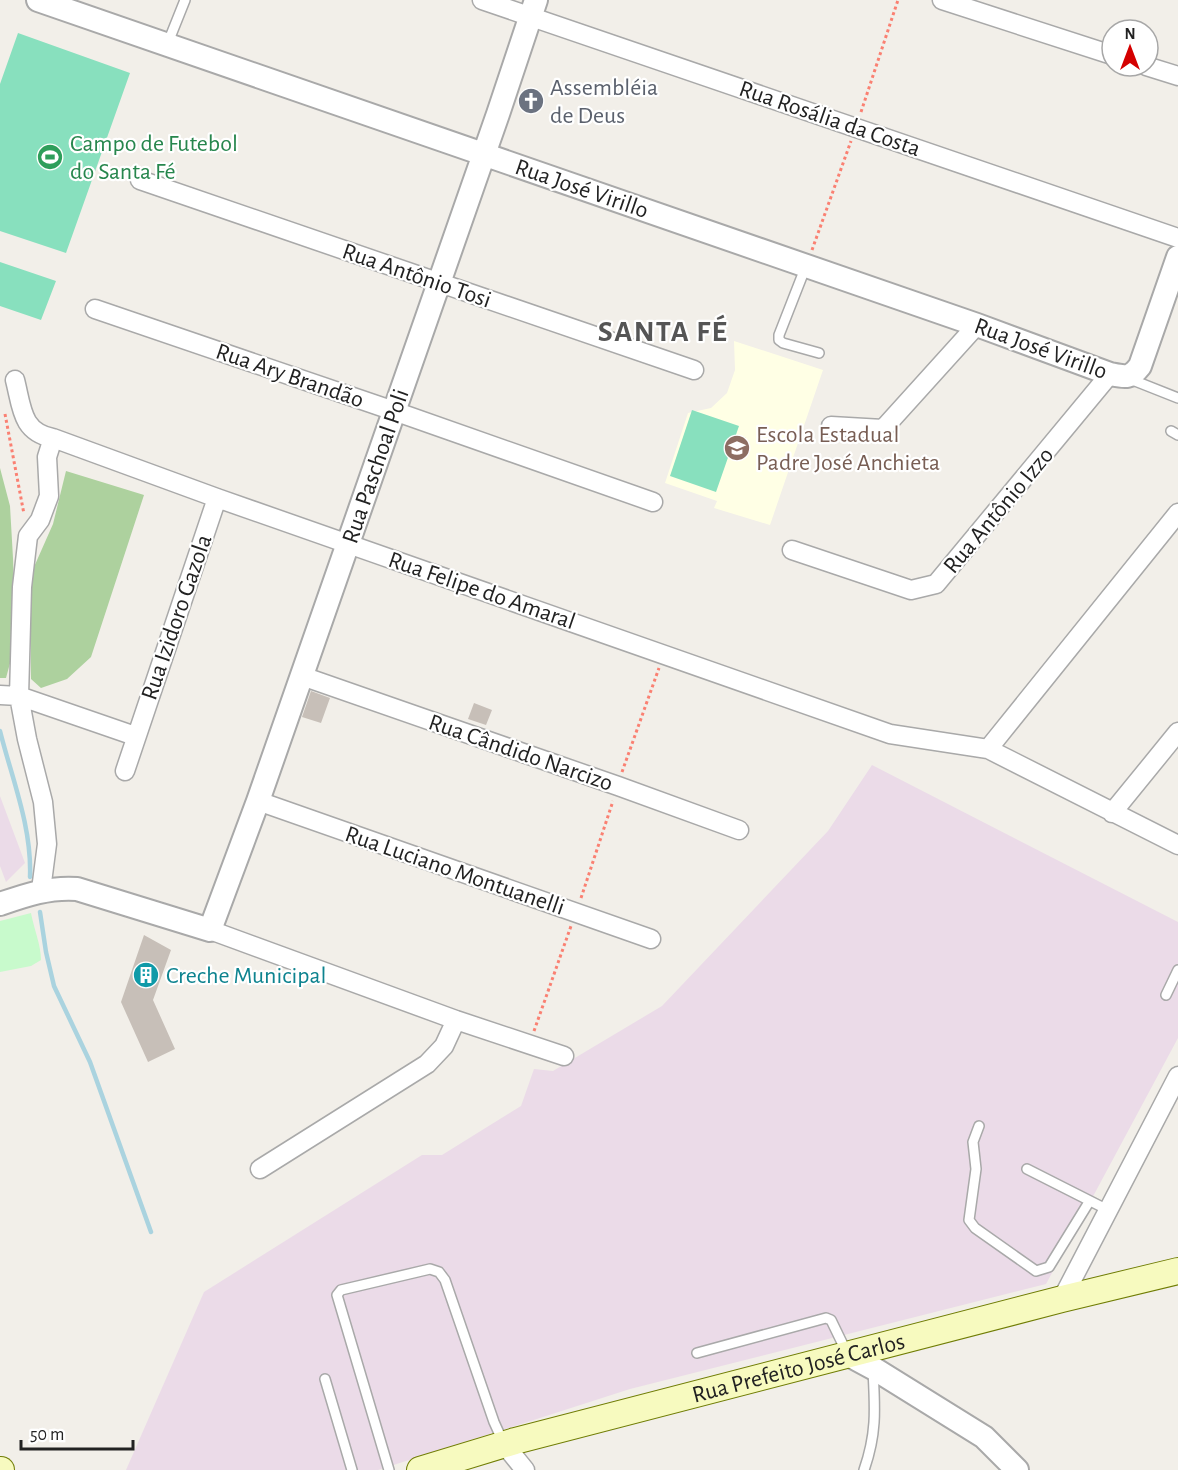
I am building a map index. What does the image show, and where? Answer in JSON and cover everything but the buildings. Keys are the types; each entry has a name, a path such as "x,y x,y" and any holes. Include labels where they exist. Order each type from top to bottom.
{"main road":[{"name":"Rua Prefeito José Carlos","path":"420,1470 504,1444 847,1354 1178,1271"}],"street":[{"name":"Rua José Virillo","path":"38,0 1118,375"},
{"name":"Rua Rosália da Costa","path":"482,0 533,8 796,106 1178,238"},
{"path":"942,0 1100,51"},
{"name":"Rua Paschoal Poli","path":"210,930 302,676 533,8"},
{"path":"1160,70 1178,76"},
{"name":"Rua Antônio Tosi","path":"140,180 694,370"},
{"path":"1118,375 1134,374 1140,366 1178,257"},
{"name":"Rua Ary Brandão","path":"95,309 654,502"},
{"path":"831,426 883,429 976,325"},
{"name":"Rua Antônio Izzo","path":"792,550 911,590 936,584 1118,375"},
{"name":"Rua Felipe do Amaral","path":"15,380 28,426 40,435 890,734 988,749 1178,845"},
{"path":"41,890 47,844 43,802 27,739 6,695 28,536 40,520 49,496 47,457 53,438"},
{"name":"Rua Izidoro Gazola","path":"125,771 135,736 218,498"},
{"path":"988,749 1178,513"},
{"name":"Rua Cândido Narcizo","path":"302,676 739,830"},
{"path":"6,695 135,736"},
{"path":"1112,813 1178,732"},
{"name":"Rua Luciano Montuanelli","path":"258,801 651,939"},
{"path":"0,904 41,890 77,889 210,930 456,1020 564,1056"},
{"path":"260,1169 427,1064 444,1046 456,1020"},
{"path":"1062,1299 1178,1076"},
{"path":"847,1354 984,1437 1017,1470"},
{"path":"504,1444 525,1470"}],"lane":[{"path":"167,45 185,0"},
{"path":"806,266 779,340 819,353"},
{"path":"1118,375 1178,398"},
{"path":"1166,994 1178,970"},
{"path":"979,1126 973,1142 976,1169 969,1220 975,1228 1036,1271 1049,1267 1089,1202"},
{"path":"1027,1169 1108,1210"},
{"path":"390,1470 337,1295 341,1290 430,1269 439,1272 445,1280 494,1422 504,1444"},
{"path":"697,1353 826,1318 831,1320 847,1354"},
{"path":"864,1470 872,1448 875,1428 873,1368"},
{"path":"325,1379 352,1470"}],"path":[{"path":"2,405 28,536"},
{"path":"529,1044 664,654"}],"shaded area":[{"name":"Escola Estadual Padre José Anchieta","path":"734,341 823,370 770,525 714,508 717,501 665,483 688,413 711,408 727,393 735,370"},
{"path":"872,765 1178,922 1178,1038 1046,1284 630,1389 378,1470 126,1470 204,1292 422,1155 442,1155 521,1106 534,1069 553,1071 662,1006 828,831"},
{"path":"0,796 25,863 6,882 0,866"}],"green space":[{"name":"Campo de Futebol do Santa Fé","path":"18,33 130,73 66,253 0,231 0,84"},
{"path":"0,262 56,281 41,320 0,306"},
{"path":"692,410 739,426 716,492 670,476"},
{"path":"0,468 10,506 16,641 6,678 0,678"},
{"path":"66,471 144,495 91,657 67,679 41,688 31,679 30,576 53,524"},
{"path":"31,913 41,960 31,966 0,972 0,921"}],"waterway":[{"path":"0,731 25,821 30,877"},
{"path":"40,912 54,986 90,1062 151,1232"}],"place":[{"name":"Assembléia de Deus","path":"531,101"},
{"name":"Campo de Futebol do Santa Fé","path":"50,157"},
{"name":"Escola Estadual Padre José Anchieta","path":"737,448"},
{"name":"Creche Municipal","path":"146,975"}],"district":[{"name":"SANTA FÉ","path":"663,331"}]}
